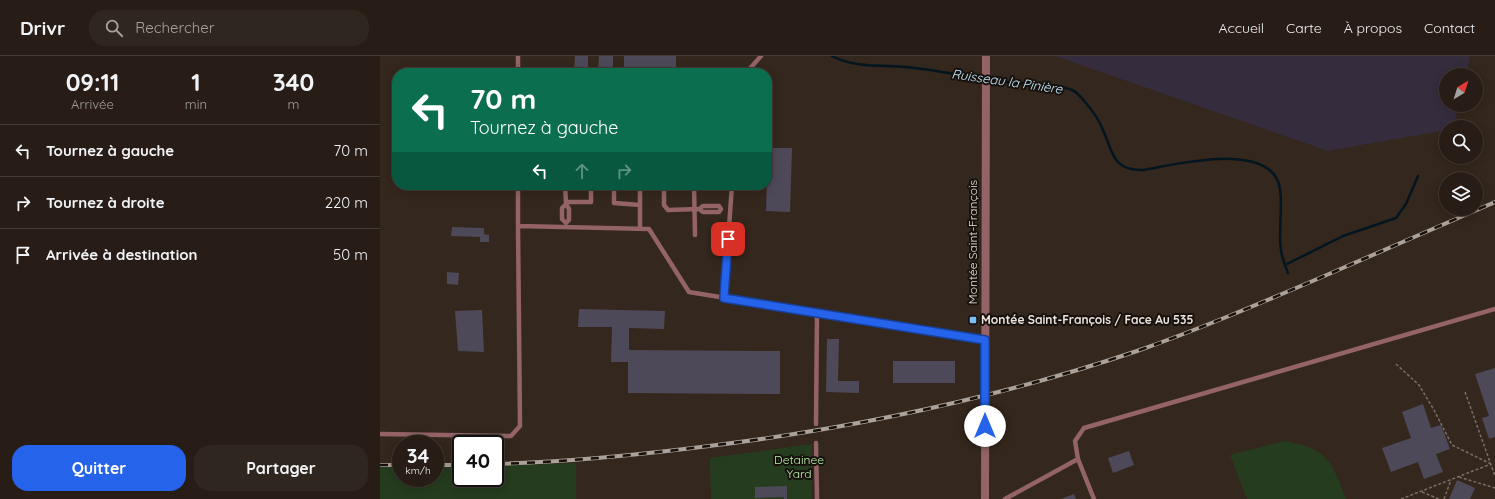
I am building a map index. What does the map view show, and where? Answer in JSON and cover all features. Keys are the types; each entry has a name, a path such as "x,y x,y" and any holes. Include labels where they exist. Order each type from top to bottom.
{"street":[{"name":"Montée Saint-François","path":"985,499 986,59"}],"lane":[{"path":"518,56 518,68"},
{"path":"750,68 761,56"},
{"path":"380,434 511,436 520,426 518,190"},
{"path":"565,190 566,203 569,208 569,220 566,225"},
{"path":"566,225 562,219 562,208 566,203 591,202 591,190"},
{"path":"614,190 614,203 640,205"},
{"path":"640,190 640,229"},
{"path":"664,190 664,206 668,210 696,209 703,212 719,212 721,209 730,210"},
{"path":"694,190 696,209 695,235"},
{"path":"724,298 732,190"},
{"path":"518,226 566,225 649,229 689,292 985,340"},
{"path":"1094,499 1078,459 1075,441 1084,428 1495,309"},
{"path":"816,424 817,313"},
{"path":"816,443 817,499"},
{"path":"1005,499 1078,459"}],"path":[{"path":"1396,364 1419,385 1452,445 1491,464"},
{"path":"1465,392 1495,476"},
{"path":"1401,499 1491,464"},
{"path":"1459,477 1495,488"},
{"path":"1444,499 1451,480"},
{"path":"1422,491 1439,499"},
{"path":"1411,499 1413,495"}],"shaded area":[{"path":"1055,56 1470,56 1467,68 1439,68 1439,112 1457,112 1455,120 1439,120 1439,131 1328,151"}],"green space":[{"path":"1285,441 1311,448 1326,458 1336,475 1346,499 1247,499 1230,455"},
{"name":"Detainee Yard","path":"812,444 812,499 787,499 787,487 755,487 755,498 784,497 784,499 711,499 710,458"},
{"path":"576,463 576,499 380,499 380,466 392,467 392,487 444,487 444,467 452,467 452,487 504,487 504,466"}],"building":[{"path":"575,56 588,56 588,68 574,68"},
{"path":"599,56 613,56 613,68 598,68"},
{"path":"624,56 676,56 676,68 624,68"},
{"path":"454,67 454,68 427,68"},
{"path":"772,148 792,148 790,212 766,211 767,190 772,190"},
{"path":"452,227 484,228 484,234 489,235 489,242 480,242 480,237 451,236"},
{"path":"447,272 459,273 458,285 447,284"},
{"path":"579,309 665,311 664,329 629,328 629,350 780,351 780,394 628,393 628,362 611,362 612,327 578,327"},
{"path":"482,310 484,352 458,351 455,311"},
{"path":"827,339 839,339 838,381 859,381 859,393 826,392"},
{"path":"893,361 955,361 955,383 893,383"},
{"path":"1495,368 1495,437 1489,439 1482,418 1489,416 1475,374"},
{"path":"1423,404 1431,428 1441,425 1450,449 1436,454 1443,472 1424,479 1418,462 1391,472 1382,448 1411,438 1402,412"},
{"path":"1129,451 1134,465 1113,473 1108,458"},
{"path":"1457,480 1475,488 1470,499 1449,499"},
{"path":"787,486 787,499 784,499 784,497 755,498 755,487"},
{"path":"1074,494 1076,499 1061,499"}],"waterway":[{"name":"Ruisseau la Pinière","path":"832,56 841,60 859,64 918,68 1005,82 1057,86 1072,90 1076,92 1090,108 1101,126 1115,159 1119,164 1125,167 1143,170 1176,164 1220,159 1242,160 1260,164 1273,174 1280,189 1280,242 1282,256 1288,273"},
{"path":"1285,265 1343,236 1396,218 1406,204 1418,176"}],"railway":[{"path":"504,464 549,462 629,455 764,439 872,420 979,397 1085,368 1161,343 1322,277 1495,202"},
{"path":"380,465 392,465"},
{"path":"444,465 452,465"}],"place":[{"name":"Montée Saint-François / Face Au 535","path":"973,320"}],"route":[{"path":"728,239 724,298 985,340 985,426"}]}
